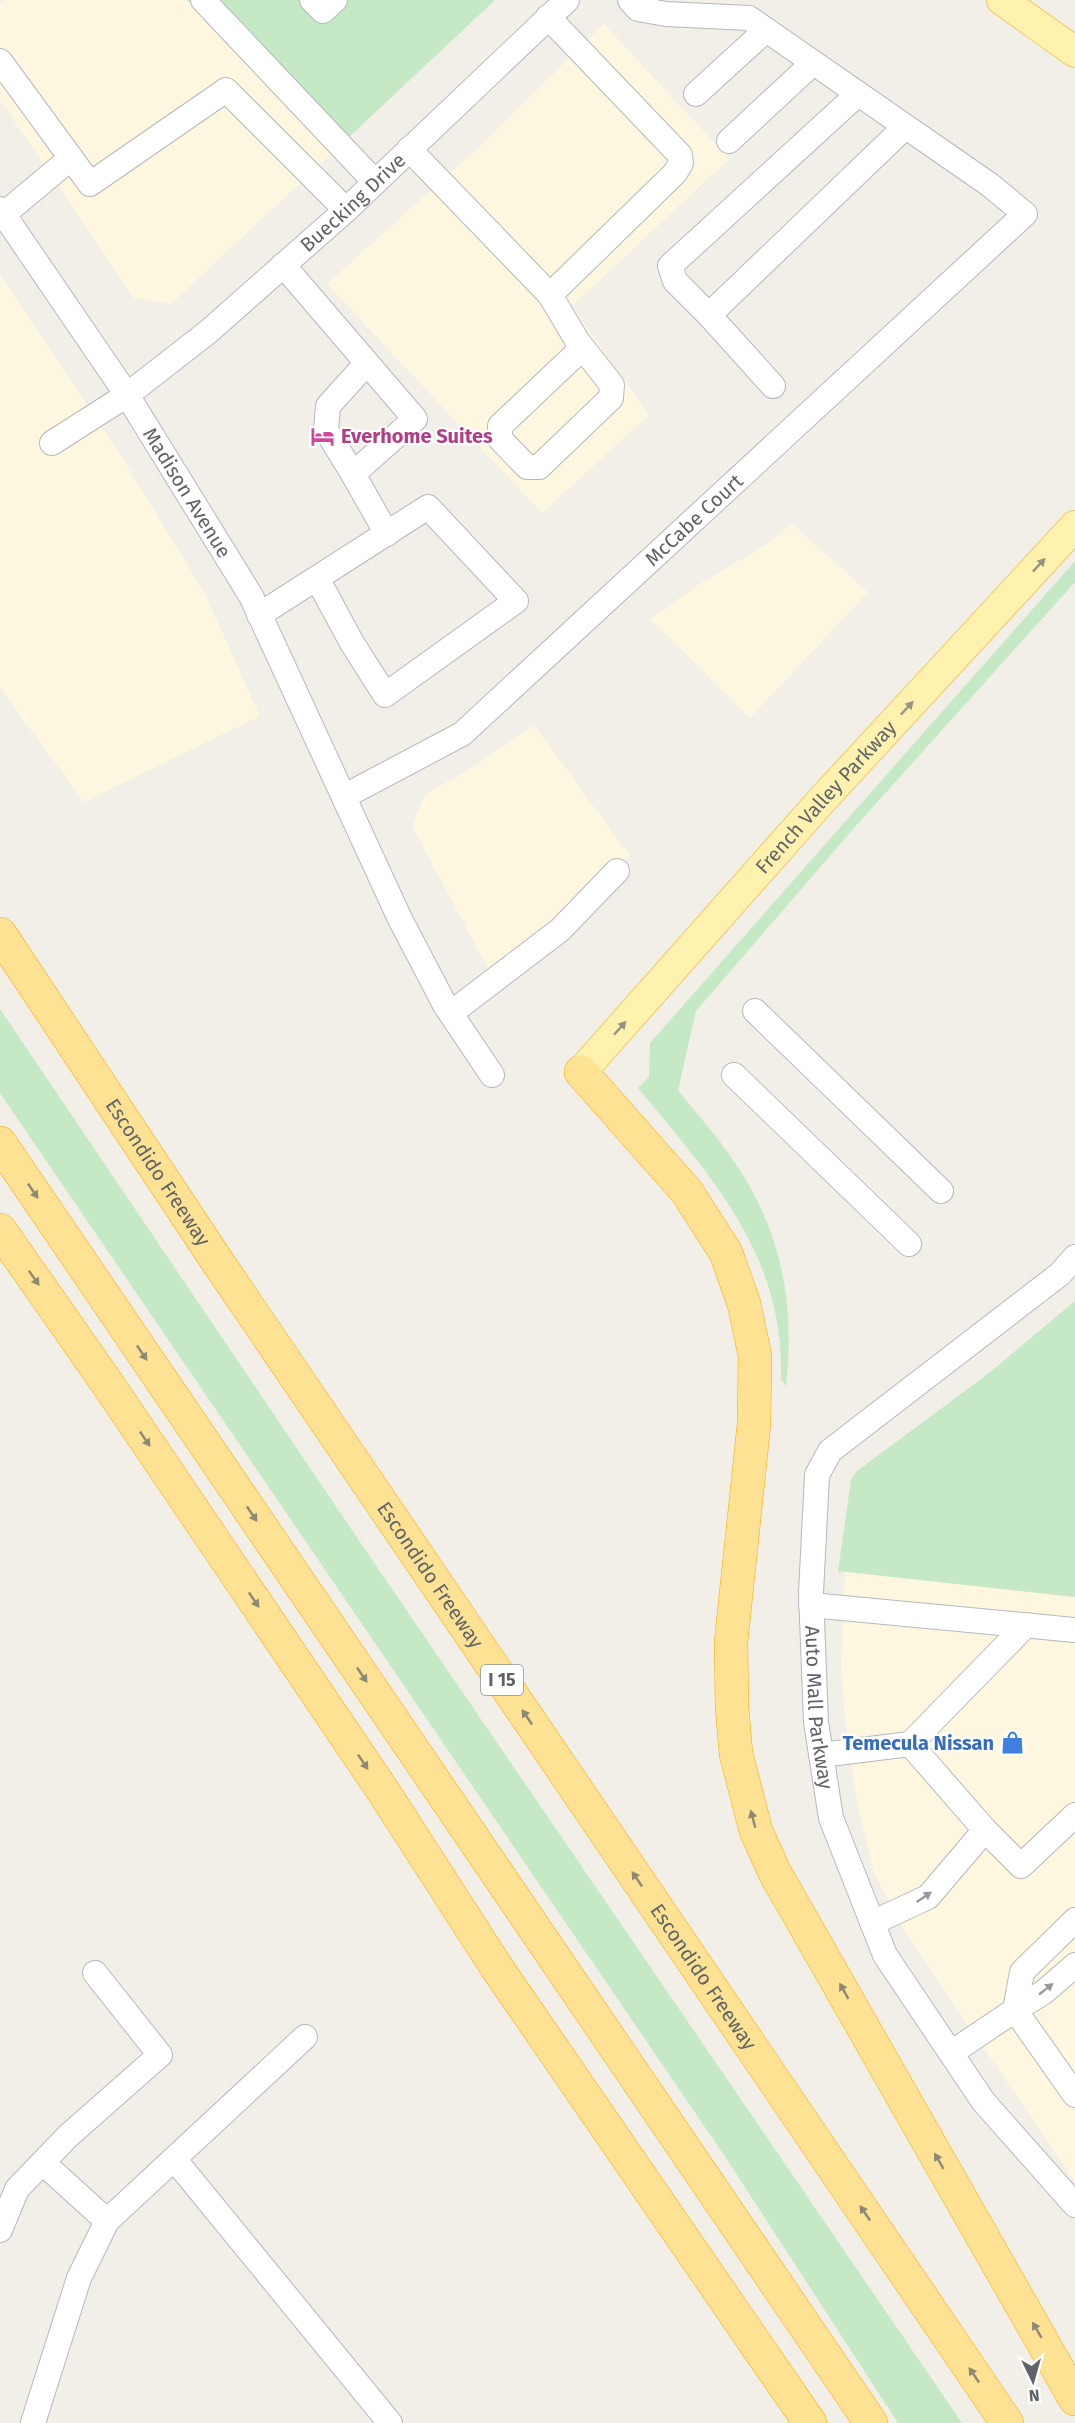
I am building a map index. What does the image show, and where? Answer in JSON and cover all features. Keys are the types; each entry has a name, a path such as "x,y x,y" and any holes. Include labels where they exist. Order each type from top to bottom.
{"highway":[{"name":"Escondido Freeway","path":"0,934 217,1261 1007,2423"},
{"path":"581,1072 687,1192 726,1253 744,1304 755,1356 754,1424 731,1642 732,1708 736,1754 756,1831 775,1873 1075,2399"},
{"path":"0,1143 871,2423"},
{"path":"0,1230 116,1395 383,1791 497,1968 810,2423"}],"main road":[{"path":"1002,0 1075,52"},
{"name":"French Valley Parkway","path":"581,1072 822,800 1075,526"}],"street":[{"path":"203,0 375,182"},
{"path":"312,0 322,11 335,0"},
{"name":"Buecking Drive","path":"52,443 127,395 208,332 346,210 567,0"},
{"path":"630,0 638,9 666,14 749,18 905,127 709,315"},
{"path":"548,17 680,155 681,164 675,173 550,295"},
{"path":"696,94 766,30"},
{"path":"0,61 90,184 226,90 346,210"},
{"path":"729,141 813,63"},
{"path":"773,386 675,281 670,266 858,94"},
{"name":"McCabe Court","path":"345,796 462,734 1025,214 990,185 905,127"},
{"path":"409,149 550,295 579,343 612,385 611,398 539,467 527,467 500,439 500,426 576,354 579,343"},
{"path":"2,211 71,158"},
{"name":"Madison Avenue","path":"2,211 127,395 251,596 400,919 451,1013 492,1075"},
{"path":"283,265 415,419 353,474"},
{"path":"366,364 328,406 326,430 387,534"},
{"path":"260,615 318,580 428,507 474,553 516,601 385,695 352,643 318,580"},
{"path":"451,1013 560,930 617,871"},
{"path":"755,1011 941,1191"},
{"path":"734,1076 909,1244"},
{"name":"Auto Mall Parkway","path":"1075,1257 1051,1281 830,1451 817,1474 811,1605 816,1722 831,1818 885,1955 983,2101 1075,2205"},
{"path":"811,1605 1075,1630"},
{"path":"821,1755 910,1744 1026,1625"},
{"path":"910,1744 985,1830 1021,1866 1075,1815"},
{"path":"872,1923 928,1897 985,1830"},
{"path":"1075,1920 1022,1972 1015,2010 1075,2095"},
{"path":"951,2053 1044,1992 1075,1965"},
{"path":"0,2230 17,2189 68,2136 160,2055 95,1973"},
{"path":"33,2423 79,2278 107,2220 175,2160 305,2037"},
{"path":"175,2160 390,2423"},
{"path":"43,2163 107,2220"}],"shaded area":[{"path":"5,0 187,0 331,154 171,304 134,298 0,100 0,3"},
{"path":"604,24 729,159 572,306 649,415 542,513 327,284 479,147"},
{"path":"0,275 116,448 204,592 260,716 84,802 0,688"},
{"path":"791,523 868,592 750,718 650,619 704,581 768,544"},
{"path":"534,725 630,856 588,903 493,978 412,826 425,795 478,764"},
{"path":"845,1572 1075,1597 1075,2182 905,1932 874,1873 857,1802 845,1719 841,1664"}],"green space":[{"path":"187,0 495,0 331,154"},
{"path":"1075,561 1075,582 854,828 696,1011 678,1090 735,1163 764,1215 774,1242 782,1270 786,1298 788,1356 786,1386 781,1380 779,1335 771,1294 757,1256 739,1221 717,1187 638,1088 649,1077 650,1043"},
{"path":"0,1009 364,1548 962,2423 898,2423 724,2155 0,1093"},
{"path":"1075,1301 1075,1597 838,1571 851,1480 857,1471 989,1373"}],"place":[{"name":"Everhome Suites","path":"323,436"},
{"name":"Temecula Nissan","path":"1012,1743"}]}
